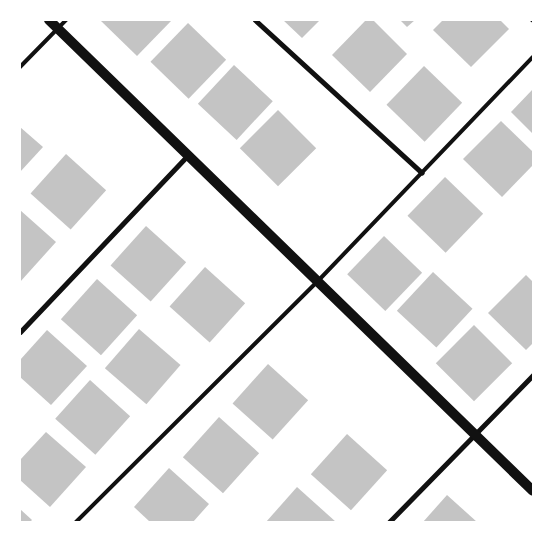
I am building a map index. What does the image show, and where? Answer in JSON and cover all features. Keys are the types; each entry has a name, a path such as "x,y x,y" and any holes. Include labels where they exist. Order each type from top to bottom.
{"main road":[{"path":"49,20 188,154 316,283 533,491"}],"street":[{"path":"256,20 422,173"},
{"path":"20,332 188,154"},
{"path":"389,522 533,375"}],"lane":[{"path":"20,67 66,20"},
{"path":"76,522 316,283 533,57"}],"building":[{"path":"100,20 172,20 137,56"},
{"path":"283,20 320,20 302,38"},
{"path":"366,20 373,20 407,54 370,92 332,55"},
{"path":"400,20 415,20 407,27"},
{"path":"443,20 500,20 509,29 471,67 433,30"},
{"path":"188,23 226,60 189,99 150,62"},
{"path":"234,65 273,101 237,140 198,104"},
{"path":"424,66 462,103 425,142 386,105"},
{"path":"533,89 533,134 511,112"},
{"path":"278,110 316,148 278,186 240,148"},
{"path":"501,121 533,152 533,165 502,197 463,159"},
{"path":"20,127 43,147 20,172"},
{"path":"66,154 106,190 71,230 31,193"},
{"path":"445,177 483,214 446,253 407,216"},
{"path":"20,210 56,242 20,282"},
{"path":"146,226 186,262 151,302 111,265"},
{"path":"384,236 422,273 385,311 347,274"},
{"path":"205,267 245,303 210,343 170,306"},
{"path":"433,272 472,309 436,348 397,311"},
{"path":"526,275 533,282 533,343 526,350 488,313"},
{"path":"97,279 137,315 101,355 61,319"},
{"path":"474,325 512,363 474,401 436,363"},
{"path":"139,329 181,365 146,404 105,368"},
{"path":"47,330 87,366 51,405 20,377 20,360"},
{"path":"268,364 308,400 273,440 233,403"},
{"path":"90,380 130,416 95,455 55,419"},
{"path":"219,417 259,453 223,493 183,457"},
{"path":"46,432 86,467 50,507 20,480 20,460"},
{"path":"347,434 387,470 351,510 311,474"},
{"path":"169,468 209,504 193,522 150,522 134,507"},
{"path":"297,487 336,522 266,522"},
{"path":"447,495 477,522 423,522"},
{"path":"20,509 32,520 30,522 20,522"}]}
